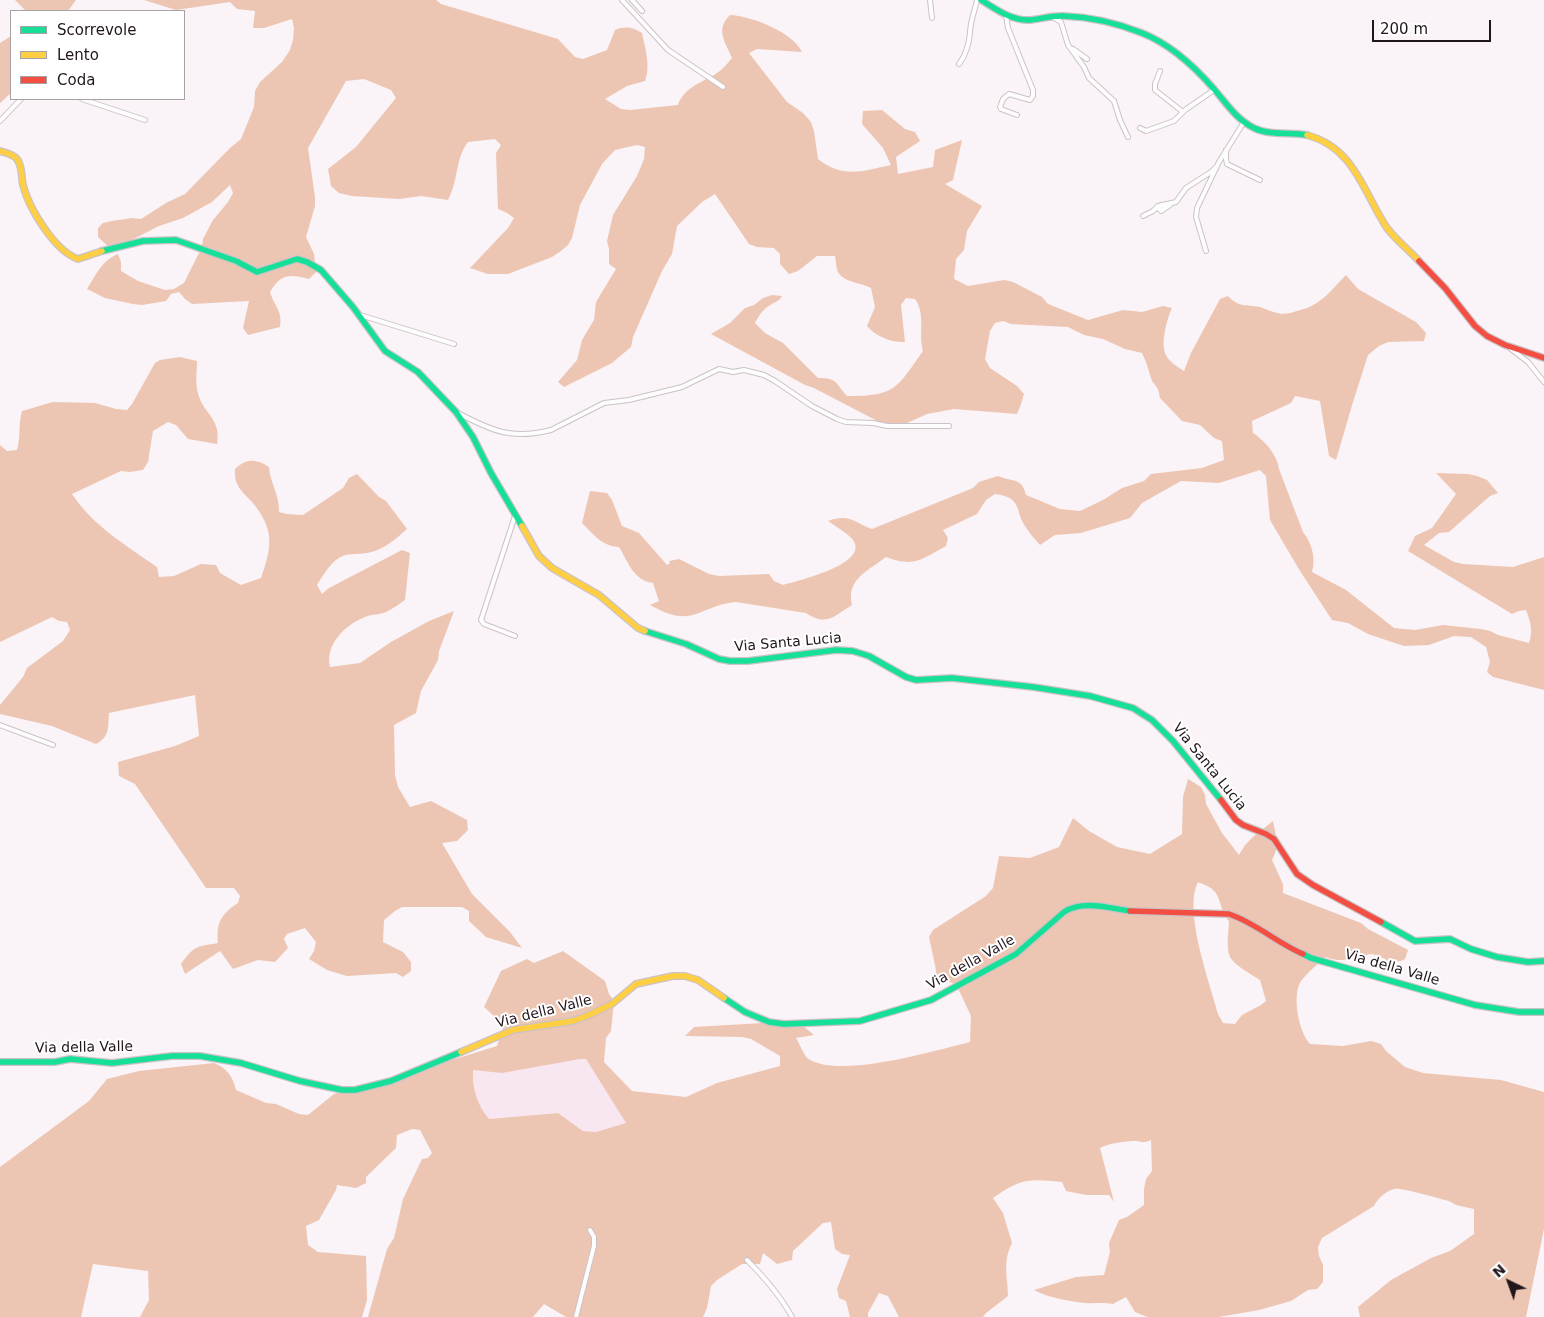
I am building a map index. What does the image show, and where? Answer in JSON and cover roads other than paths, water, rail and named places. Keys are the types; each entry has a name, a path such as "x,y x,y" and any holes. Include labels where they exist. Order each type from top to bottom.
{"street":[{"path":"622,0 668,50 723,87"},
{"path":"632,0 642,11"},
{"path":"930,0 932,18"},
{"path":"960,64 969,41 977,0"},
{"path":"982,0 1006,15 1026,20 1049,16 1066,16 1107,22 1145,34 1162,44 1194,69 1244,122 1255,129 1264,132 1310,135 1328,144 1338,151 1352,167 1391,234 1435,278 1478,329 1526,360 1544,382"},
{"path":"1006,15 1008,28 1033,92 1030,100 1008,94 1002,100 1001,110 1017,115"},
{"path":"1049,16 1060,21 1068,45 1091,80 1114,102 1128,137"},
{"path":"1068,45 1087,59"},
{"path":"1160,71 1155,84 1155,90 1183,112"},
{"path":"1140,128 1146,131 1172,122 1214,89"},
{"path":"0,121 20,100"},
{"path":"85,100 146,120"},
{"path":"1206,251 1196,212 1219,162 1244,122"},
{"path":"1226,150 1227,164 1260,180"},
{"name":"Via Santa Lucia","path":"0,151 11,154 17,160 28,199 52,238 63,250 75,258 81,258 132,243 173,240 185,242 206,252 234,260 257,272 267,270 284,262 301,260 321,270 358,314 385,351 418,372 456,412 473,437 535,552 552,568 599,595 641,629 686,644 722,660 743,662 836,650 850,650 869,656 913,679 952,678 1033,687 1094,696 1137,710 1152,720 1179,748 1232,816 1243,825 1264,832 1274,839 1292,869 1309,883 1415,941 1424,942 1440,938 1450,939 1475,950 1516,960 1532,963 1544,961"},
{"path":"1143,216 1161,205 1176,202 1186,188 1211,172 1219,162"},
{"path":"358,314 454,344"},
{"path":"1505,345 1544,358"},
{"path":"456,412 483,426 514,435 543,432 551,430 604,403 629,400 682,387 719,369 733,372 744,370 775,380 812,406 846,422 873,423 887,426 949,426"},
{"path":"515,636 483,624 481,620 516,514"},
{"path":"0,726 53,745"},
{"name":"Via della Valle","path":"0,1062 55,1062 72,1059 112,1063 172,1056 200,1056 241,1063 340,1090 355,1090 391,1081 513,1030 583,1018 612,1004 633,985 674,976 686,976 698,980 745,1012 769,1022 799,1023 864,1020 934,999 1016,954 1064,912 1072,907 1083,905 1140,912 1229,914 1244,919 1291,949 1317,960 1475,1006 1526,1012 1544,1012"},
{"path":"576,1317 594,1246 594,1237 590,1230"},
{"path":"747,1260 766,1279 792,1317"}]}
